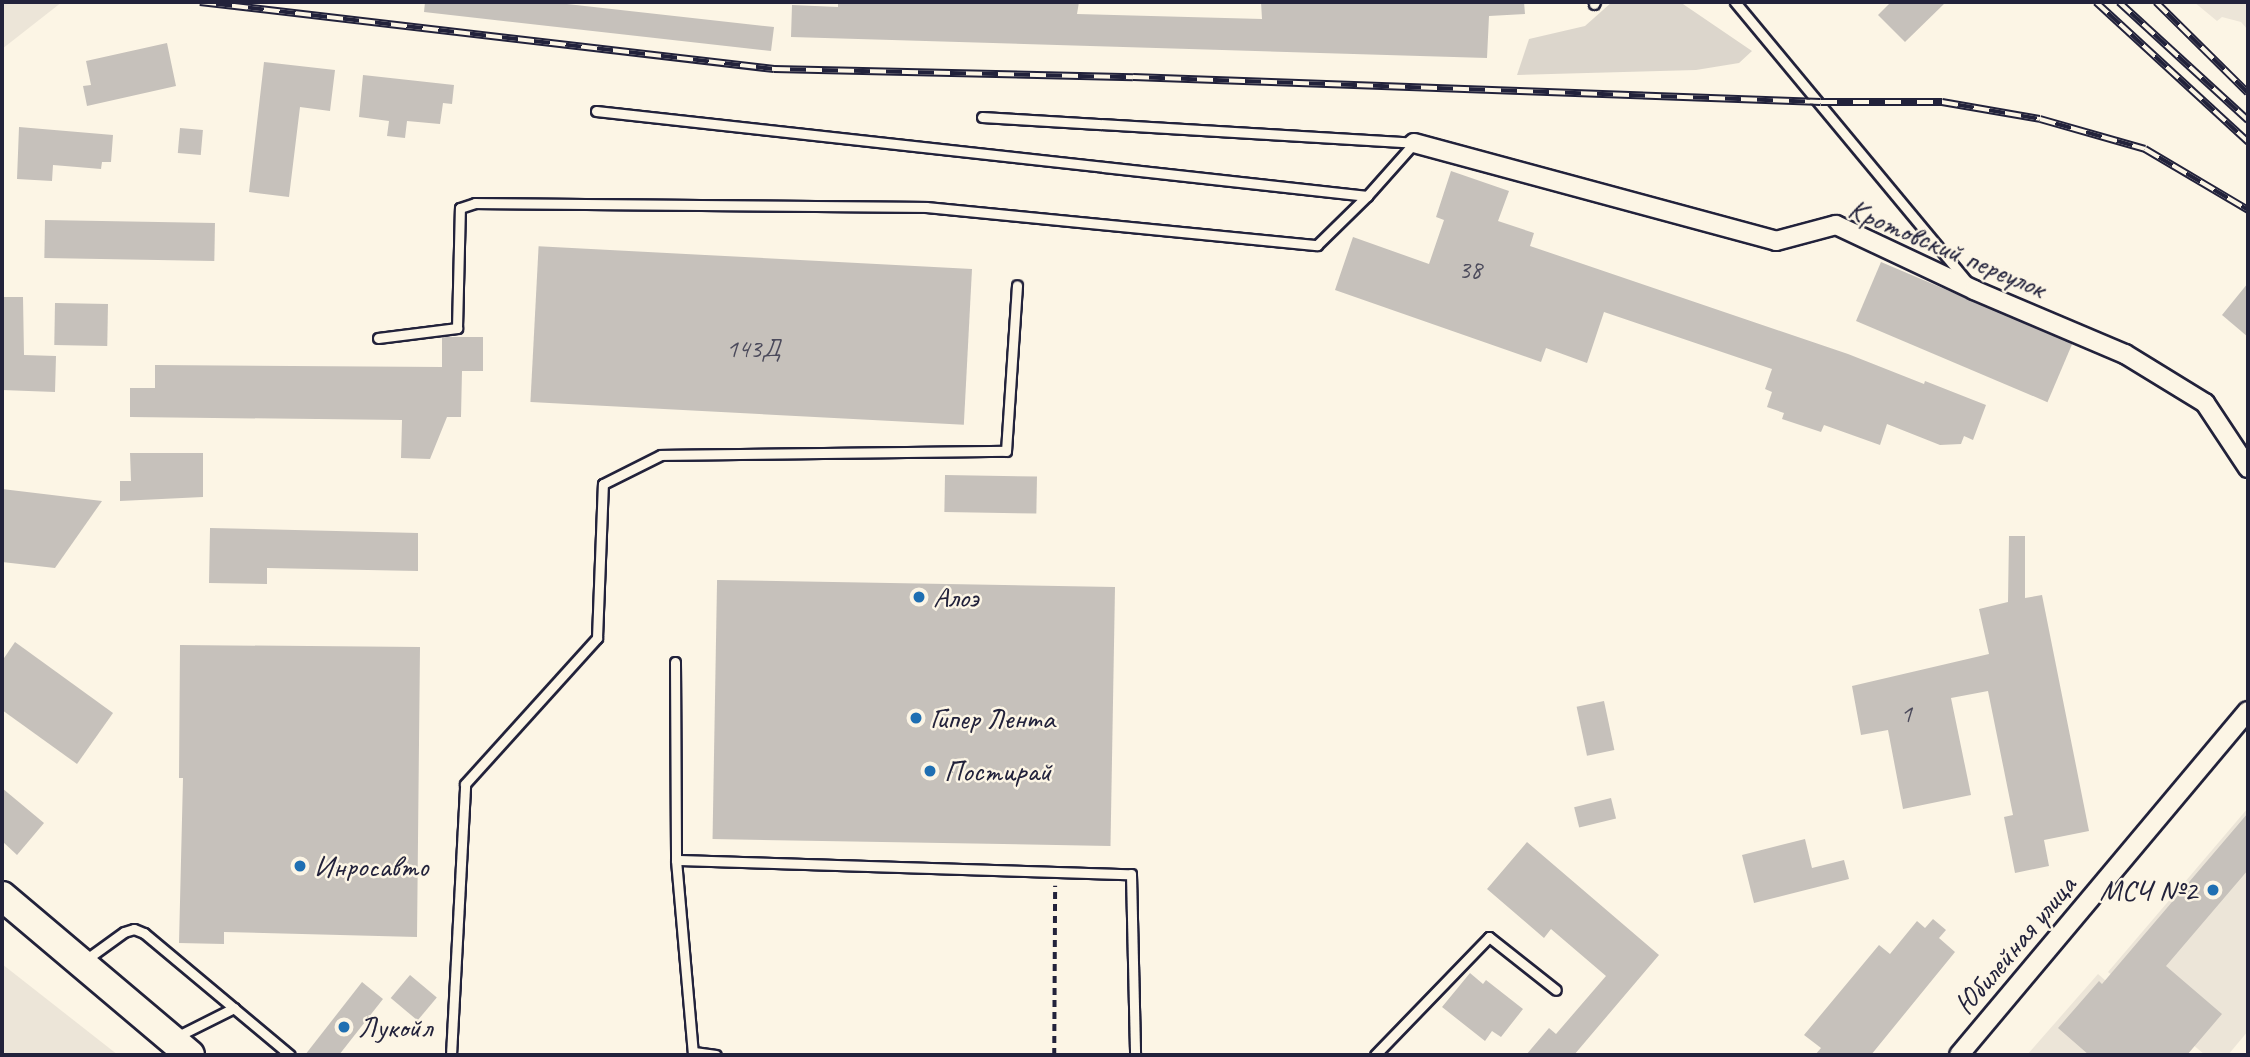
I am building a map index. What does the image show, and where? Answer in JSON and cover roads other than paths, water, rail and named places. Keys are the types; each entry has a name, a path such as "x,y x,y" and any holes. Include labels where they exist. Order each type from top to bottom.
{"main road":[{"path":"2,896 180,1047"}],"street":[{"name":"Кротовский переулок","path":"1414,143 1776,241 1836,225 1974,290 2125,354 2205,403 2248,468"},
{"name":"Юбилейная улица","path":"1959,1055 2248,710"}],"lane":[{"path":"1735,2 1974,290"},
{"path":"596,111 1367,195"},
{"path":"982,117 1414,143"},
{"path":"379,338 457,328 460,208 475,203 926,207 1317,244 1367,195 1414,143"},
{"path":"451,1055 465,784 597,638 603,484 661,455 1006,451 1017,285"},
{"path":"675,662 676,860 693,1053 716,1055"},
{"path":"676,860 1131,874 1135,1055"},
{"path":"81,963 124,932 134,929 144,933 290,1055"},
{"path":"1375,1055 1489,937 1556,990"},
{"path":"180,1047 234,1008"}],"railway":[{"path":"200,2 774,69 1133,77 1821,102 1942,102 2040,119 2145,149 2248,210"},
{"path":"2096,2 2248,142"},
{"path":"2119,2 2248,120"},
{"path":"2156,2 2248,93"}],"place":[{"name":"Алоэ","path":"919,597"},
{"name":"Гипер Лента","path":"916,718"},
{"name":"Постирай","path":"930,771"},
{"name":"Инросавто","path":"300,866"},
{"name":"МСЧ №2","path":"2213,890"},
{"name":"Лукойл","path":"344,1027"}]}
